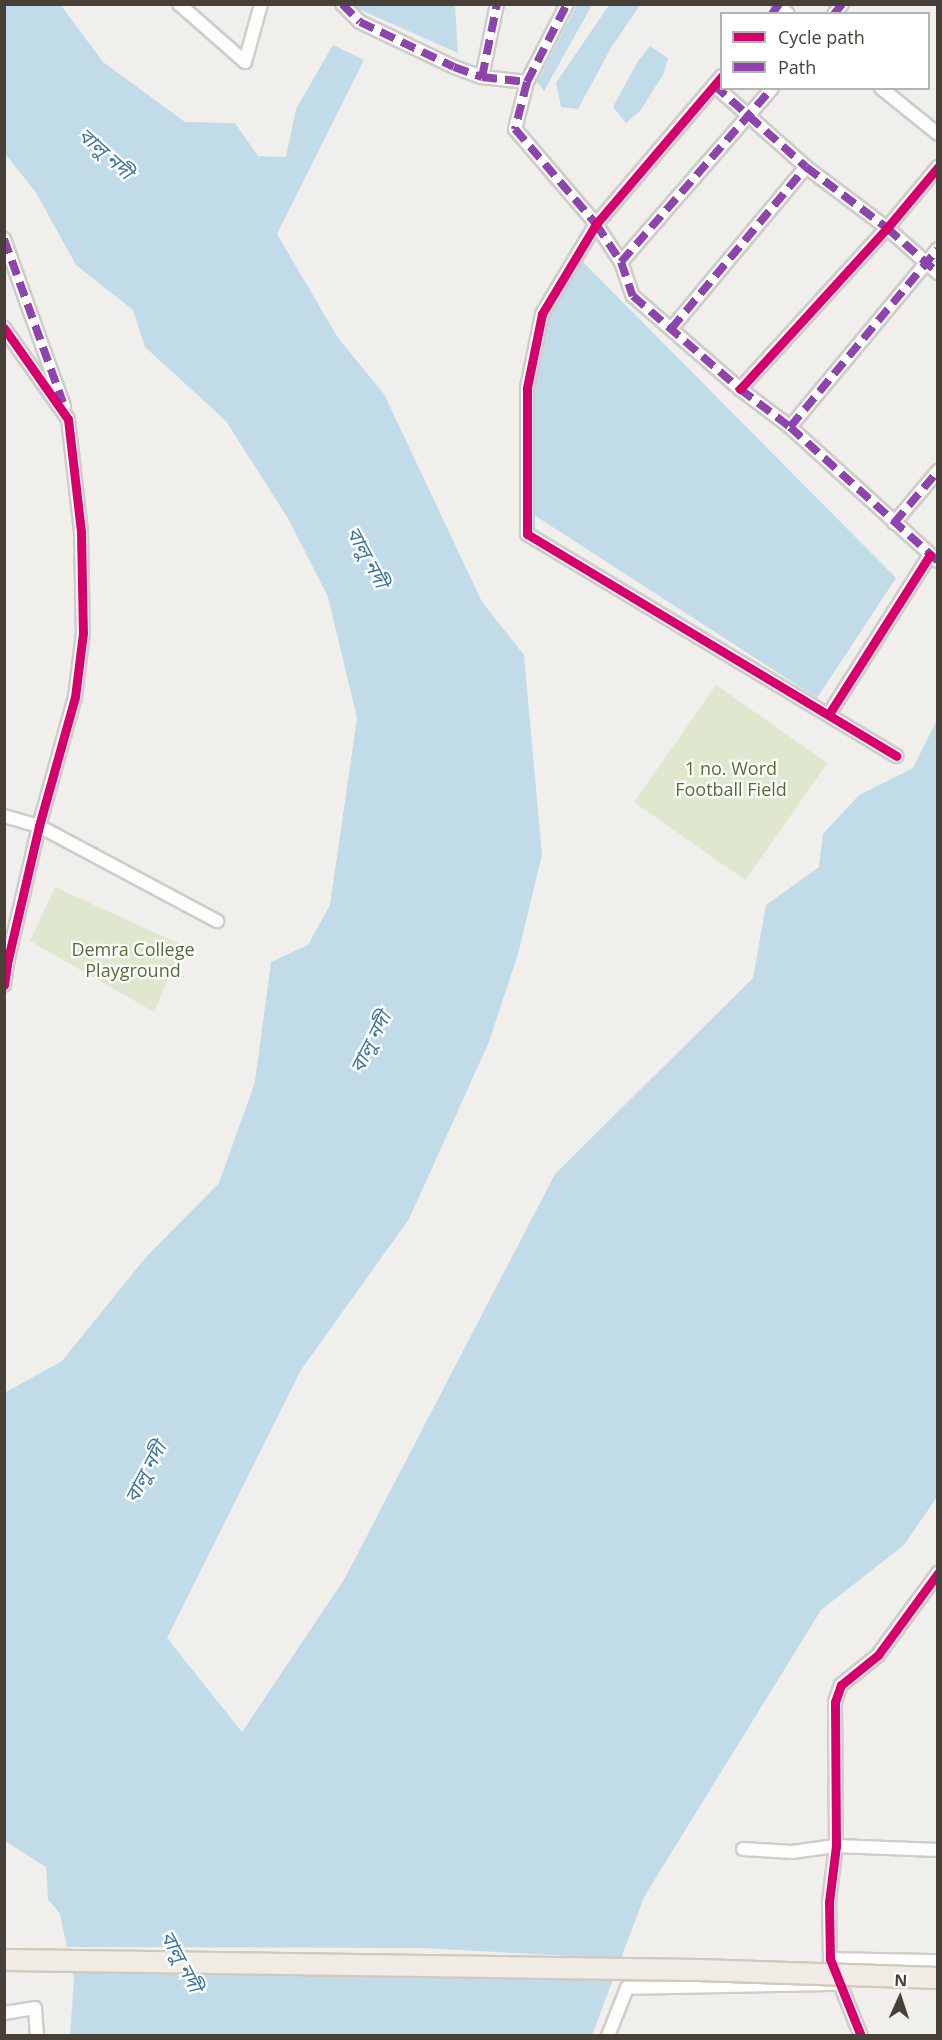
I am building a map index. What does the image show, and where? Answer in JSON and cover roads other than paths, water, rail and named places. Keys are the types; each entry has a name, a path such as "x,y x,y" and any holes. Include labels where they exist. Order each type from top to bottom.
{"main road":[{"path":"9,1960 699,1970 938,1978"}],"street":[{"path":"179,4 245,63 261,4"},
{"path":"342,4 360,22 454,67 482,77 527,82"},
{"path":"482,77 497,4"},
{"path":"567,4 527,82 515,129 596,224 621,262 633,296 740,388 790,427 934,558 829,714"},
{"path":"718,80 596,224 542,314 527,388 527,534 896,756"},
{"path":"726,90 748,116 806,167 887,228 925,264 938,273"},
{"path":"621,262 770,90"},
{"path":"883,90 938,134"},
{"path":"740,388 887,228 938,166"},
{"path":"671,329 806,167"},
{"path":"4,239 49,359 68,419 81,532 82,633 75,697 39,826 6,963 4,985"},
{"path":"790,427 938,249"},
{"path":"4,328 68,419"},
{"path":"894,523 938,471"},
{"path":"4,816 39,826 217,921"},
{"path":"861,2036 830,1959 829,1902 836,1846 835,1702 841,1685 878,1655 938,1573"},
{"path":"743,1849 792,1852 836,1846 938,1850"},
{"path":"830,1959 938,1961"},
{"path":"608,2036 627,1988 842,1984"},
{"path":"4,2013 35,2008 37,2036"}],"water":[{"name":"বালু নদী","path":"60,4 103,62 185,122 235,123 258,156 286,157 296,109 333,45 364,60 277,234 338,338 384,394 482,602 524,655 542,855 518,954 489,1042 409,1219 301,1370 167,1638 242,1732 345,1578 555,1174 753,978 766,905 819,867 823,834 859,795 913,768 937,720 937,1497 904,1545 821,1610 644,1897 592,2035 70,2035 74,1980 60,1914 48,1899 46,1867 5,1841 4,1393 62,1361 146,1257 219,1183 255,1082 271,962 308,945 330,905 357,718 328,597 289,520 226,421 145,347 133,310 76,265 35,191 5,154 5,5"},
{"path":"352,5 455,5 458,53 354,7"},
{"path":"577,5 592,5 544,91 537,82"},
{"path":"609,5 640,5 611,48 578,109 561,107 556,83"},
{"path":"650,46 668,58 663,75 640,111 626,123 613,107 638,61"},
{"path":"579,258 896,578 817,698 531,513 529,397 536,350 556,293"}],"park label":[{"name":"1 no. Word Football Field","path":"731,779"},
{"name":"Demra College Playground","path":"133,960"}]}
